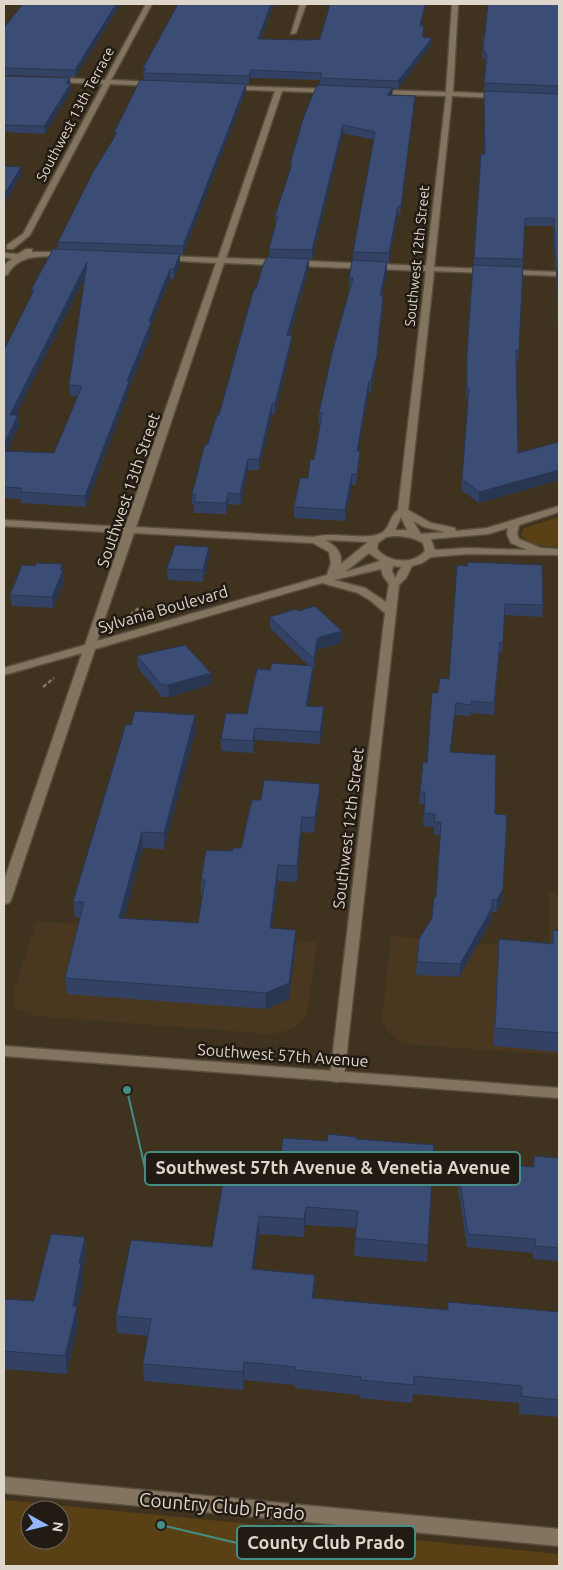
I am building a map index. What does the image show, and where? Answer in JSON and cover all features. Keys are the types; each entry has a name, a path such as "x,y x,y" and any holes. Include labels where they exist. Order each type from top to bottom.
{"street":[{"name":"Southwest 13th Terrace","path":"5,251 25,236 104,92 107,82 149,4"},
{"path":"293,33 303,4"},
{"name":"Southwest 12th Street","path":"388,534 397,515 403,511 450,95 455,4"},
{"path":"51,80 165,84"},
{"path":"222,87 339,91"},
{"name":"Southwest 13th Street","path":"4,900 279,89"},
{"path":"368,92 511,96"},
{"path":"6,270 25,252 25,236"},
{"path":"6,270 5,251 80,254"},
{"path":"155,258 559,274"},
{"path":"315,540 325,537 374,542 388,534 404,533 417,536 488,530 559,509"},
{"path":"403,511 428,525 465,532"},
{"path":"403,511 417,536 430,545 429,554"},
{"path":"4,523 315,540 330,546 337,556 337,565 332,577"},
{"path":"514,523 512,534 515,541 539,551"},
{"path":"374,542 372,550 376,556 389,561 409,562 421,560 429,554 481,536 488,530"},
{"name":"Sylvania Boulevard","path":"332,577 374,542"},
{"path":"429,554 458,551 559,552"},
{"name":"Southwest 12th Street","path":"389,561 386,569 387,576 394,584"},
{"name":"Sylvania Boulevard","path":"4,672 318,580 374,569 389,561"},
{"name":"Southwest 12th Street","path":"337,1076 394,584 401,578 409,562"},
{"path":"318,580 352,586 365,591 376,597 390,613"},
{"name":"Southwest 57th Avenue","path":"4,1051 559,1093"},
{"name":"Country Club Prado","path":"4,1485 559,1538"}],"shaded area":[{"path":"559,517 559,547 534,544 521,535 524,528"},
{"path":"549,892 559,893 559,1055 415,1045 397,1039 388,1032 382,1020 391,936 549,949"},
{"path":"37,921 317,942 307,1016 293,1029 272,1034 34,1016 15,1008 13,993"},
{"path":"4,1500 20,1502 20,1550 70,1550 70,1506 559,1554 559,1566 4,1566"}],"building":[{"path":"23,4 116,4 75,70 4,68 4,28"},
{"path":"178,4 271,4 258,39 309,40 320,39 330,4 425,4 420,26 424,26 422,37 432,38 398,81 320,78 322,73 251,70 249,76 144,73 146,68 143,68"},
{"path":"488,4 559,4 559,86 484,83 487,55 483,51"},
{"path":"4,76 70,78 66,83 71,83 44,126 4,125"},
{"path":"140,80 246,84 183,246 58,242 93,172 117,133 114,133"},
{"path":"317,85 393,88 387,95 415,96 401,206 398,206 389,253 353,252 375,132 343,125 312,250 269,249 278,216 275,216 292,164 290,164 304,116"},
{"path":"484,91 559,94 559,262 556,261 554,218 525,218 523,259 474,258 481,154 485,154"},
{"path":"4,166 21,167 4,195"},
{"path":"53,249 180,254 174,269 170,269 149,321 151,321 150,325 127,381 129,381 85,496 20,492 22,488 4,487 4,451 54,453 82,386 69,385 87,262 10,415 18,415 4,444 4,350 34,290 31,290"},
{"path":"267,257 309,259 287,335 292,336 275,404 272,404 259,460 248,459 240,494 228,493 226,503 194,502 196,494 192,494 205,444 208,444 217,415 219,415 254,289 256,289"},
{"path":"352,260 387,262 380,295 383,295 377,355 371,381 369,381 357,451 360,451 357,474 352,474 345,510 294,507 300,478 308,478 310,459 314,460 322,413 319,413 333,349 353,278 349,278"},
{"path":"473,265 523,267 519,350 516,350 518,453 559,442 559,470 479,492 462,479 469,388 467,388 467,353"},
{"path":"559,268 559,328 557,269"},
{"path":"175,545 209,547 203,570 167,569"},
{"path":"468,562 542,565 543,605 505,604 503,642 500,642 494,703 471,701 471,705 456,703 450,752 496,755 495,814 507,815 503,889 497,900 492,899 492,908 460,964 417,962 419,939 432,918 434,897 436,897 441,822 434,822 435,814 424,813 425,792 420,792 423,762 427,763 432,693 438,693 440,678 449,679 457,565 467,566"},
{"path":"36,563 62,564 60,570 63,570 52,597 10,595 22,565 35,566"},
{"path":"315,606 342,631 317,638 314,659 270,617 296,609 298,611"},
{"path":"185,645 211,673 162,685 137,656"},
{"path":"272,663 313,666 306,706 324,707 320,732 255,728 253,741 221,739 226,713 247,714 257,669 270,670"},
{"path":"135,711 195,715 164,833 142,832 119,918 198,923 205,880 201,880 206,850 232,851 233,848 241,848 252,800 261,800 264,780 320,784 315,818 302,817 297,866 278,865 270,928 296,930 289,983 266,993 65,978 84,902 73,902 126,724 131,725"},
{"path":"553,930 559,931 559,1033 495,1028 499,939 553,944"},
{"path":"328,1134 356,1137 356,1139 434,1145 428,1245 355,1238 358,1211 306,1207 304,1219 259,1216 252,1269 315,1275 312,1298 448,1310 448,1302 559,1312 559,1400 521,1396 522,1386 414,1376 414,1385 360,1380 361,1377 295,1370 296,1367 244,1362 243,1372 143,1364 151,1319 116,1316 131,1240 212,1247 226,1164 279,1169 283,1138 327,1141"},
{"path":"534,1156 559,1158 559,1248 535,1246 535,1239 468,1234 457,1161 534,1167"},
{"path":"51,1234 85,1237 73,1306 77,1306 65,1356 4,1351 4,1299 34,1301"}],"place":[{"name":"Southwest 57th Avenue & Venetia Avenue","path":"127,1090"},
{"name":"County Club Prado","path":"161,1525"}]}
